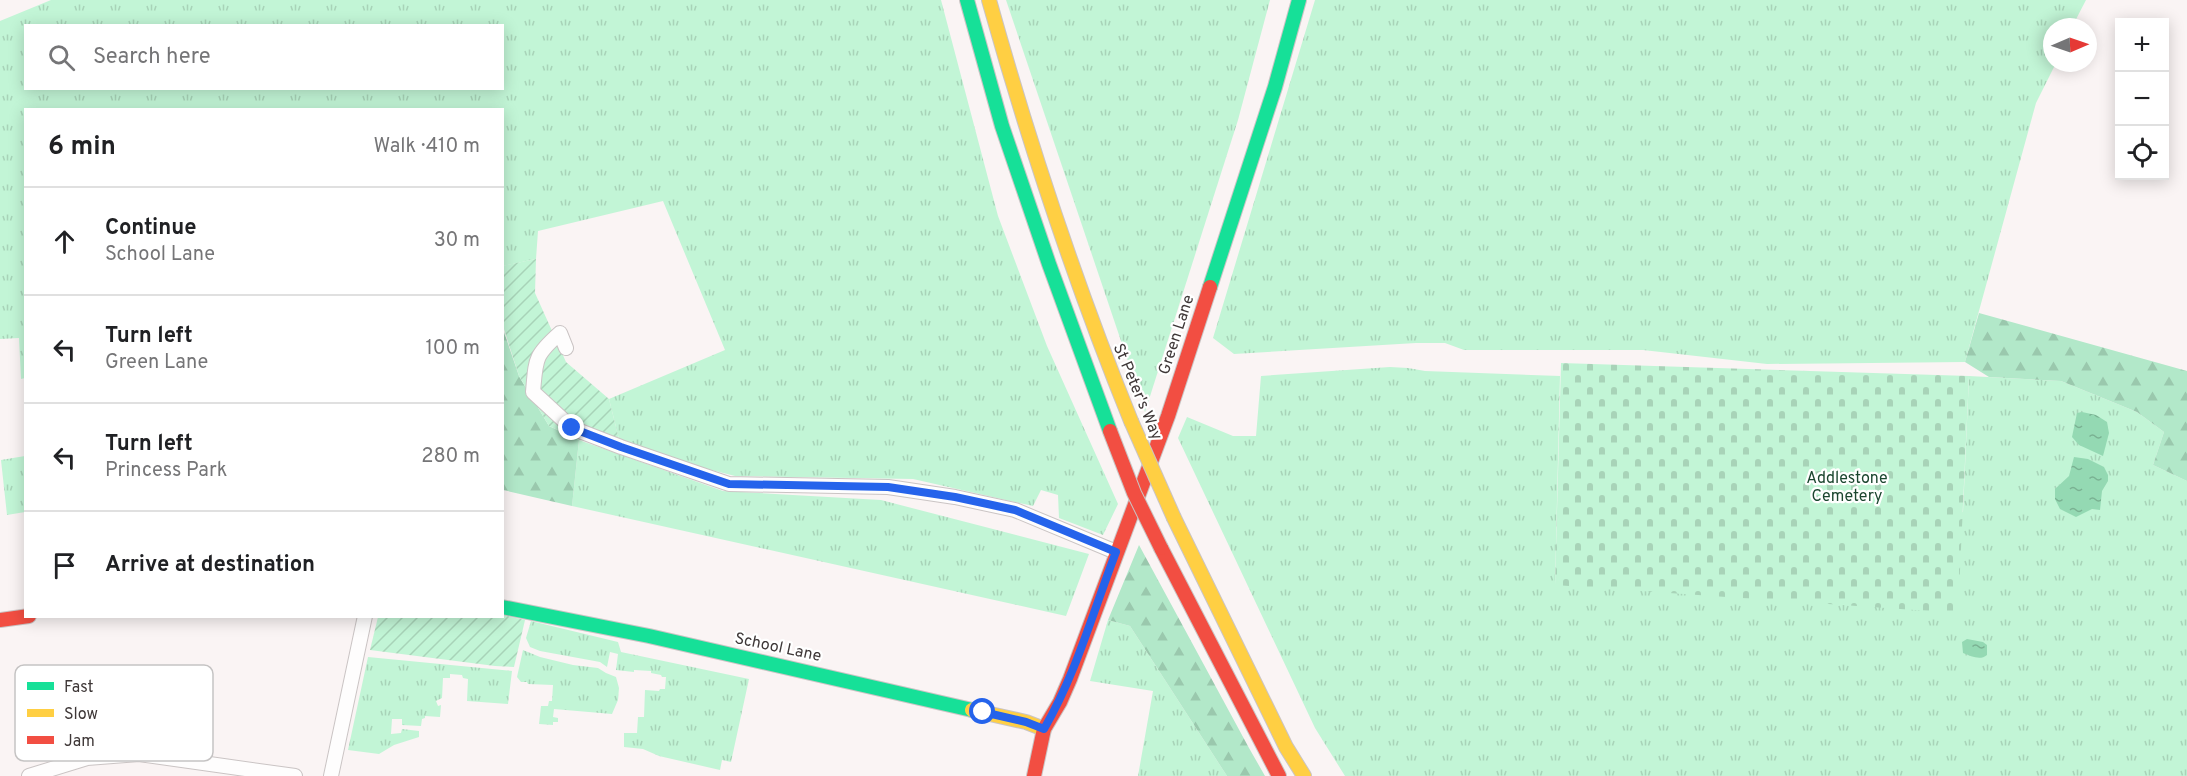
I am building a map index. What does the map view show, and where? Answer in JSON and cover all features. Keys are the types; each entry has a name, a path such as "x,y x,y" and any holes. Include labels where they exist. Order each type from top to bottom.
{"main road":[{"path":"967,0 1002,126 1053,274 1134,493 1279,776"},
{"name":"St Peter's Way","path":"989,0 1009,74 1064,247 1099,343 1174,518 1286,747 1304,776"},
{"name":"Green Lane","path":"1034,776 1044,729 1070,680 1185,365 1275,87 1299,0"},
{"name":"School Lane","path":"504,607 649,636 876,687 1026,722 1044,729"},
{"path":"0,620 24,617"}],"street":[{"path":"566,348 560,333 545,346 536,359 533,392 572,428 621,447 729,484 888,487 1002,506 1116,552"},
{"path":"331,776 365,618"},
{"path":"29,776 66,770 82,761"},
{"path":"189,761 295,776"}],"green space":[{"path":"51,0 941,0 998,216 1047,346 1118,504 1103,535 1059,518 1058,495 1041,490 1033,506 913,479 735,476 621,447 609,399 725,350 663,201 538,231 536,259 504,266 504,108 24,108 24,378 21,379 19,338 0,339 0,21"},
{"path":"1006,0 1270,0 1238,120 1145,412"},
{"path":"1315,0 2086,0 2077,18 2043,18 2043,72 2052,72 2036,103 1965,362 1767,364 1643,350 1464,350 1445,343 1234,354 1213,338"},
{"path":"536,259 535,293 566,362 609,399 621,447 579,440 549,426 519,376 504,329 504,266"},
{"path":"1979,313 2187,371 2187,481 2153,465 2164,432 2137,412 2061,381 1989,377 1965,362"},
{"path":"504,332 519,376 549,426 579,440 572,506 504,490"},
{"name":"Addlestone Cemetery","path":"1561,363 1969,376 1958,613 1555,585"},
{"path":"1390,367 1425,371 1560,376 1555,585 1963,512 1969,376 2061,381 2137,412 2164,432 2153,465 2187,481 2187,776 1345,776 1315,728 1178,438 1187,417 1233,436 1256,436 1261,376"},
{"path":"579,440 723,491 881,500 1089,554 1066,616 572,506"},
{"path":"24,456 24,512 7,515 1,460"},
{"path":"1139,545 1265,776 1227,776 1130,626 1108,620"},
{"path":"504,615 525,620 514,667 370,650 378,618 504,618"},
{"path":"1108,620 1130,626 1227,776 1138,776 1153,691 1090,681"},
{"path":"531,621 618,642 621,652 749,679 731,762 722,760 720,770 659,756 643,749 624,747 624,733 637,733 638,717 644,717 645,690 665,689 666,677 651,673 651,671 616,670 618,654 610,652 607,667 600,662 540,651 530,647 526,638"},
{"path":"523,650 540,657 573,665 598,668 616,677 619,688 618,700 612,714 554,709 553,717 558,718 558,722 553,722 553,725 539,724 541,706 548,706 549,701 552,701 553,685 521,682 517,677"},
{"path":"368,657 512,671 508,704 467,701 468,679 463,678 462,675 450,674 450,678 443,678 442,698 436,701 438,706 441,705 440,717 425,716 421,726 402,725 402,719 392,719 391,734 401,733 402,729 419,731 419,737 394,745 379,754 348,750"}],"water":[{"path":"2077,413 2096,415 2107,422 2109,433 2103,456 2079,445 2072,437"},
{"path":"2074,457 2088,459 2104,467 2108,475 2108,481 2102,491 2100,510 2092,509 2076,517 2060,509 2055,499 2055,489 2069,476"},
{"path":"1967,639 1987,645 1987,655 1978,658 1963,653 1962,642"}],"traffic: fast":[{"path":"967,0 1002,126 1110,431"},
{"path":"1210,287 1275,87 1299,0"},
{"path":"504,607 649,636 972,710"}],"traffic: slow":[{"path":"989,0 1054,212 1131,421"},
{"path":"1131,421 1174,518"},
{"path":"1174,518 1286,747 1304,776"},
{"path":"972,710 1026,722 1044,729"}],"traffic: jam":[{"path":"1034,776 1044,729 1070,679 1168,416 1210,287"},
{"path":"1110,431 1134,493 1161,548"},
{"path":"1161,548 1279,776"},
{"path":"0,620 24,617"}],"route":[{"path":"572,428 729,484 888,487 955,497 1015,510 1116,552 1070,680 1044,729 1026,722 983,712"}]}
